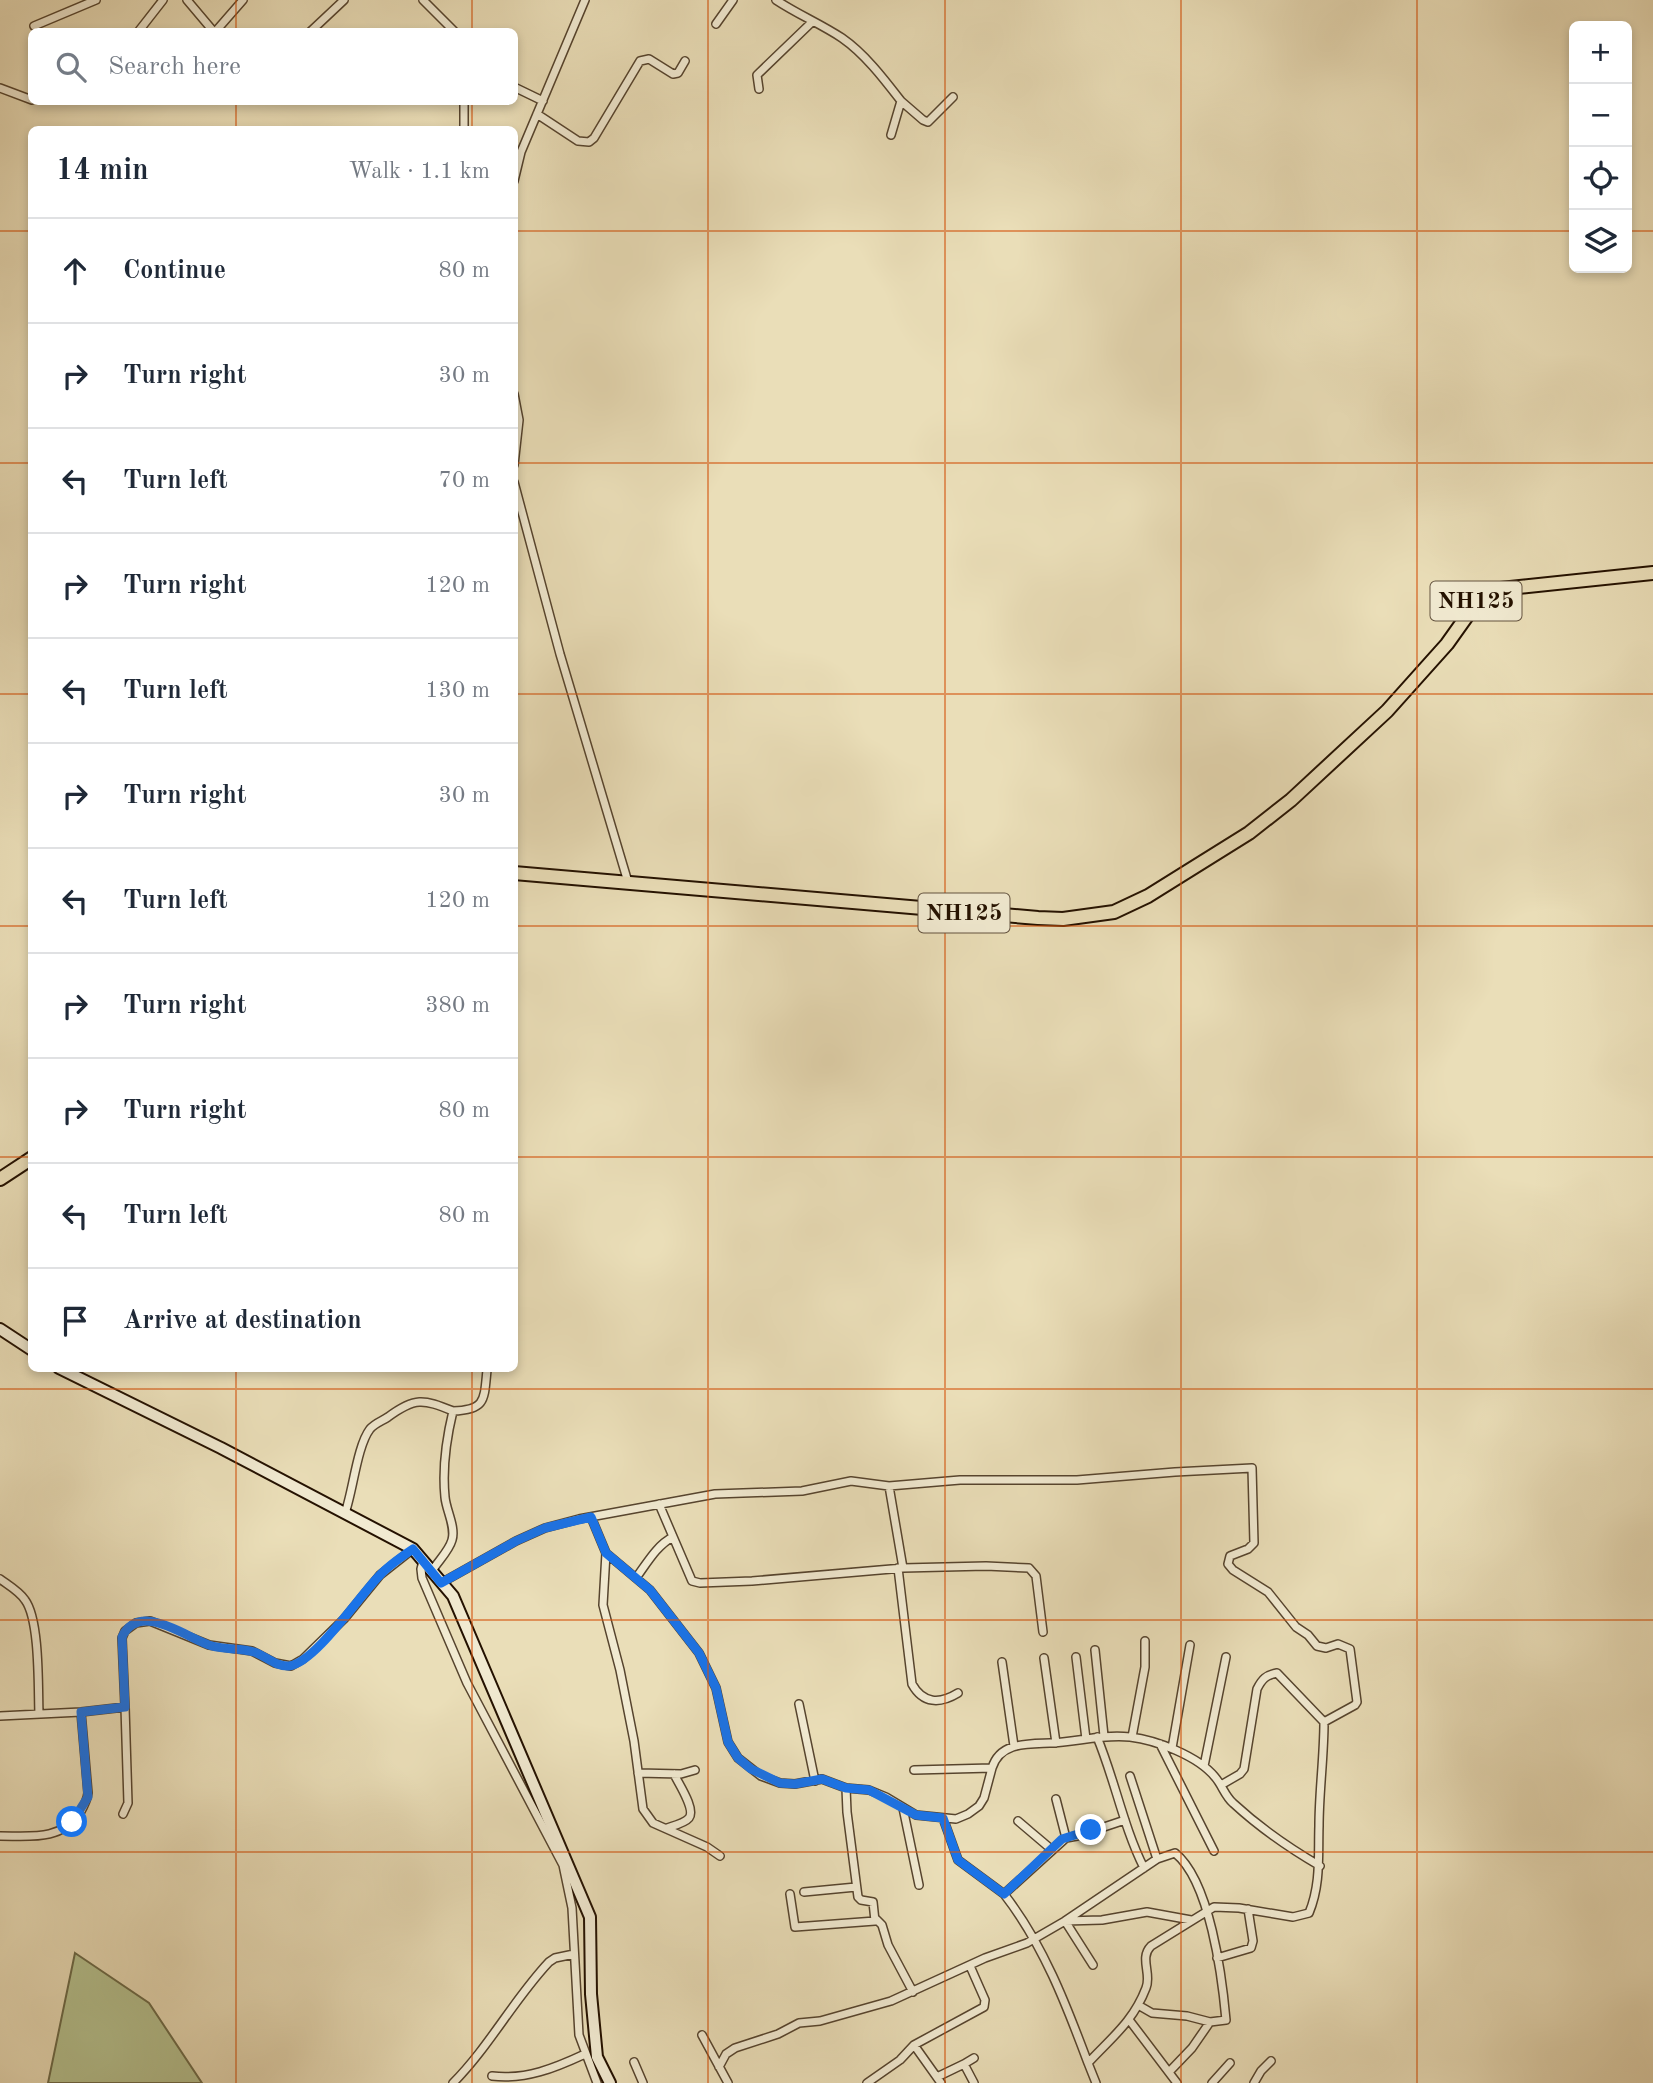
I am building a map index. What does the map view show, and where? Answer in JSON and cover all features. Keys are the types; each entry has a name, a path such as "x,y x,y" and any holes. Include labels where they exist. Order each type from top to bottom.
{"highway":[{"name":"NH125","path":"518,873 1038,918 1072,918 1114,912 1184,875 1249,833 1291,800 1387,711 1447,644 1479,599 1490,590 1653,573"},
{"path":"0,1179 28,1160"}],"main road":[{"path":"0,1329 28,1347"},
{"path":"67,1372 413,1549 453,1596 590,1917 591,1994 597,2057 610,2083"}],"street":[{"path":"33,26 96,0"},
{"path":"187,0 211,28"},
{"path":"218,28 243,0"},
{"path":"314,28 344,0"},
{"path":"423,0 451,28"},
{"path":"518,164 585,0"},
{"path":"716,24 733,0"},
{"path":"776,0 841,37 865,58 901,101 923,121 928,122 953,96"},
{"path":"141,28 160,1"},
{"path":"759,89 757,75 812,22"},
{"path":"537,114 578,141 589,142 640,61 649,59 673,74 678,73 685,61"},
{"path":"0,88 28,98"},
{"path":"518,89 543,101"},
{"path":"891,135 901,101"},
{"path":"464,105 464,126"},
{"path":"518,497 560,654 628,882"},
{"path":"345,1513 365,1437 375,1424 407,1403 430,1402 453,1411 471,1410 479,1405 485,1394 487,1372"},
{"path":"432,1572 453,1539 445,1502 443,1474 445,1445 453,1411"},
{"path":"441,1583 504,1547 545,1528 715,1494 802,1491 851,1481 889,1486 960,1480 1077,1480 1252,1468 1254,1543 1248,1549 1230,1556 1228,1564 1268,1592 1296,1627 1308,1635 1317,1646 1326,1648 1338,1644 1350,1649 1357,1702 1324,1722"},
{"path":"889,1486 901,1568 912,1684 918,1694 933,1701 941,1701 958,1693"},
{"path":"659,1504 691,1578 697,1583 901,1568 1029,1568 1036,1576 1043,1632"},
{"path":"591,1517 606,1553 603,1605 620,1670 645,1814 653,1822 707,1847 720,1856"},
{"path":"636,1578 654,1553 673,1537"},
{"path":"123,1814 128,1803 122,1637 125,1631 136,1622 150,1621 209,1645 228,1650 252,1651 275,1663 291,1666 303,1659 344,1619 380,1575 413,1549"},
{"path":"606,1553 653,1595 699,1653 716,1688 728,1742 738,1758 761,1776 780,1783 795,1784 822,1779 846,1788 869,1790 916,1815 956,1819 979,1807 997,1756 1003,1750 1014,1746 1086,1740 1101,1736 1132,1737 1172,1748 1204,1766 1234,1804 1296,1852 1320,1866"},
{"path":"423,1561 422,1578 460,1667 563,1866 572,1908 577,2023 585,2054 597,2083"},
{"path":"0,1579 21,1595 30,1608 37,1652 39,1714"},
{"path":"1132,1737 1145,1667 1145,1641"},
{"path":"1172,1748 1190,1645"},
{"path":"1095,1650 1101,1736 1125,1820 1144,1868"},
{"path":"1076,1657 1086,1740"},
{"path":"1204,1766 1226,1657"},
{"path":"1044,1658 1056,1743"},
{"path":"1002,1662 1014,1746"},
{"path":"1088,2063 1130,2021 1148,1986 1146,1951 1191,1920 1214,1907 1248,1909 1293,1917 1309,1913 1320,1866 1324,1722 1277,1673 1268,1674 1257,1689 1244,1769 1221,1785"},
{"path":"799,1704 815,1781"},
{"path":"0,1716 125,1707"},
{"path":"0,1836 53,1835 64,1830 82,1808 88,1793 81,1712"},
{"path":"1160,1744 1214,1851"},
{"path":"914,1770 992,1768"},
{"path":"638,1773 674,1774 695,1770"},
{"path":"667,1828 688,1819 691,1814 690,1806 674,1774"},
{"path":"1130,1776 1157,1859"},
{"path":"846,1788 859,1899 874,1904 876,1919 882,1925 888,1945 913,1992"},
{"path":"1056,1800 1066,1838"},
{"path":"903,1808 919,1885"},
{"path":"943,1818 958,1860 1004,1894 1018,1912 1064,1998 1096,2083"},
{"path":"1004,1894 1066,1838 1125,1820"},
{"path":"1018,1821 1051,1849"},
{"path":"719,2067 730,2050 778,2035 799,2023 820,2021 872,2008 1033,1938 1065,1922 1157,1859 1175,1853 1186,1863 1199,1888 1217,1958 1226,2020 1210,2022 1152,2012 1138,2005"},
{"path":"804,1892 856,1887"},
{"path":"790,1894 795,1927 872,1923 876,1919"},
{"path":"1217,1958 1251,1948 1253,1941 1248,1909"},
{"path":"1065,1922 1102,1920 1147,1912 1191,1920"},
{"path":"1065,1922 1093,1965"},
{"path":"453,2083 541,1970 552,1959 575,1954"},
{"path":"867,2083 900,2060 914,2045 984,2007 985,2000 970,1966"},
{"path":"1130,2021 1177,2083"},
{"path":"1169,2072 1192,2048 1210,2022"},
{"path":"702,2035 728,2083"},
{"path":"914,2045 939,2080 974,2058"},
{"path":"492,2077 529,2079 585,2054"},
{"path":"1254,2083 1271,2061"},
{"path":"634,2062 643,2083"},
{"path":"1212,2083 1230,2063"},
{"path":"964,2064 975,2083"}],"green space":[{"path":"75,1953 149,2003 202,2083 48,2083"}],"route":[{"path":"72,1822 88,1797 81,1712 125,1707 122,1637 136,1622 160,1623 209,1645 228,1650 252,1651 275,1663 291,1666 323,1641 388,1567 413,1549 441,1583 545,1528 591,1517 606,1553 650,1590 699,1653 716,1688 728,1742 738,1758 761,1776 780,1783 795,1784 822,1779 846,1788 869,1790 916,1815 943,1818 958,1860 1004,1894 1062,1839 1091,1830"}]}
